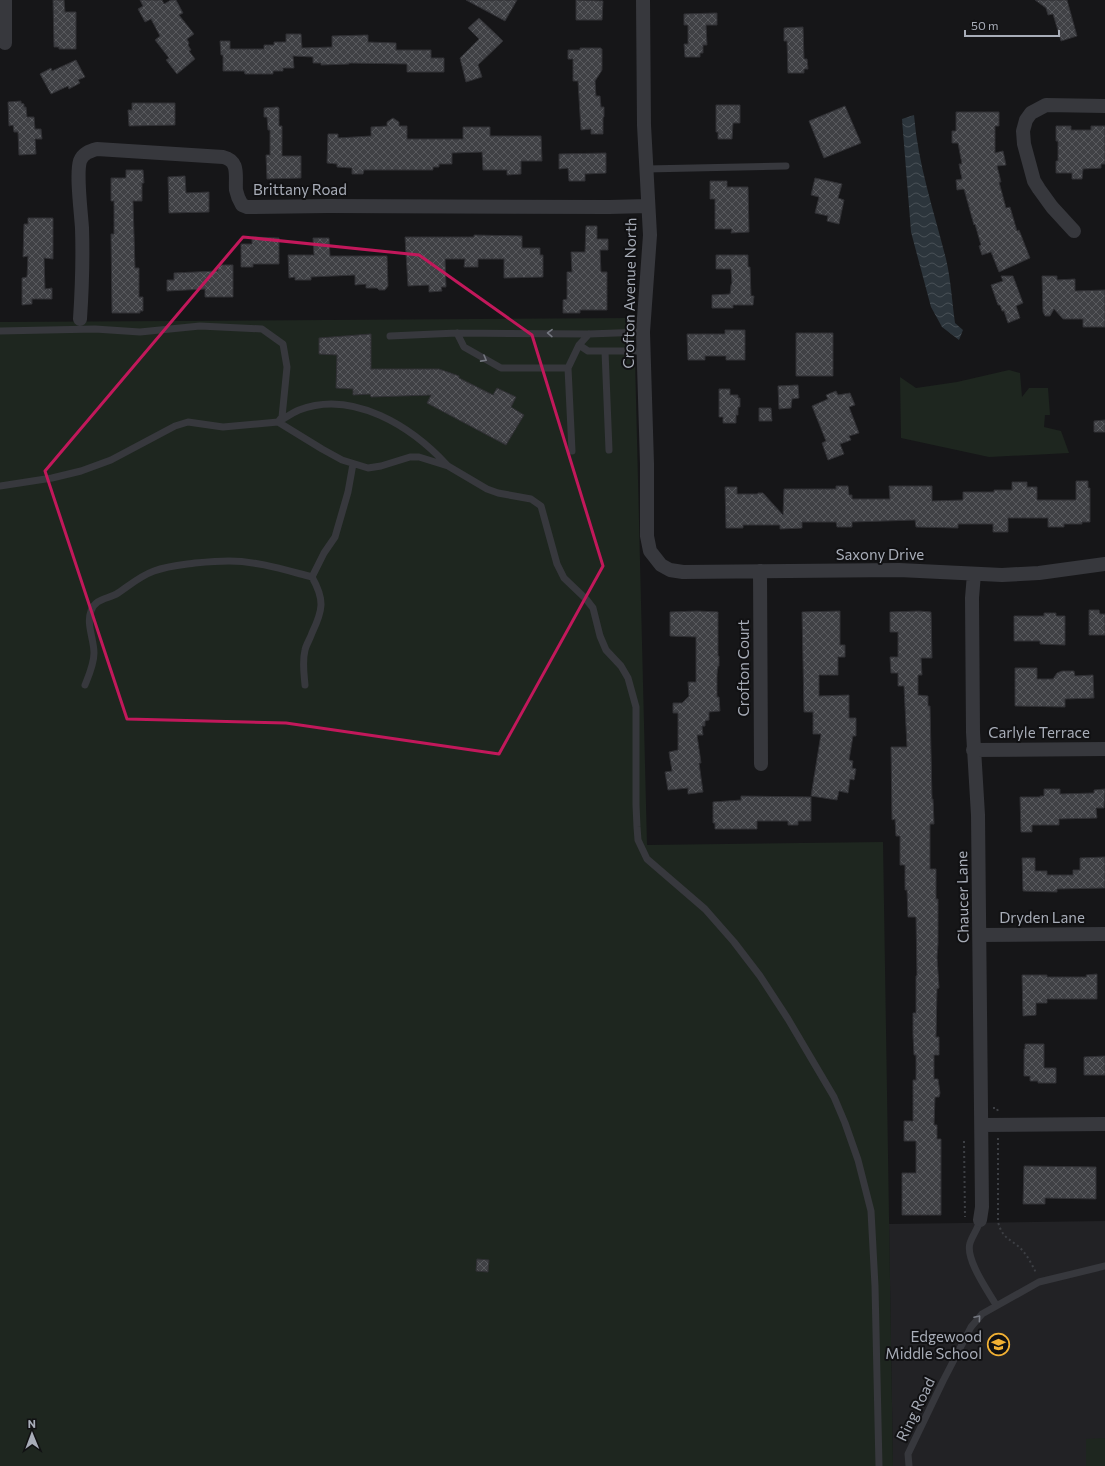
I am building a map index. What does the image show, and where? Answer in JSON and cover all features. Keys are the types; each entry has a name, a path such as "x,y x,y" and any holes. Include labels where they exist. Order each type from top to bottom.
{"street":[{"path":"5,0 5,43"},
{"name":"Crofton Avenue North","path":"644,0 644,125 650,235 643,332 647,464 647,536 650,551 657,560"},
{"path":"1074,231 1048,201 1034,181 1024,144 1023,131 1026,120 1031,113 1046,105 1105,106"},
{"name":"Brittany Road","path":"80,319 82,230 79,172 80,162 83,155 89,151 97,149 229,158 233,162 235,169 236,191 242,205 247,207 648,206"},
{"name":"Saxony Drive","path":"657,560 661,565 670,570 683,572 899,570 1002,575 1039,573 1105,564"},
{"name":"Crofton Court","path":"760,571 761,764"},
{"name":"Chaucer Lane","path":"974,574 972,598 973,750 978,815 982,1125 982,1208 980,1220"},
{"name":"Carlyle Terrace","path":"973,750 1105,749"},
{"name":"Dryden Lane","path":"980,935 1105,934"},
{"path":"982,1125 1105,1124"}],"lane":[{"path":"646,169 786,166"},
{"path":"0,331 95,328 140,332 200,326 262,329 283,344 287,367 282,417 278,422"},
{"path":"390,336 457,333 589,334 643,332"},
{"path":"457,333 464,347 501,368 568,368"},
{"path":"572,451 568,368 579,345 589,334"},
{"path":"579,345 588,351 644,351"},
{"path":"605,351 609,450"},
{"path":"0,486 52,478 81,471 111,460 169,429 188,422 224,427 278,422 299,410 310,407 338,405 353,406 396,422 440,457 448,466"},
{"path":"278,422 322,449 353,464 368,468 381,466 410,457 419,457 448,466 487,489 498,493 531,499 541,506 557,564 564,578 586,599 593,608 600,636 606,650 621,666 628,678 635,699 636,805 638,840 647,859 705,909 734,942 760,976 788,1019 836,1103 858,1160 871,1211 875,1286 879,1466"},
{"path":"312,577 324,553 335,538 348,492 353,464"},
{"path":"85,685 92,666 94,654 94,645 91,636 91,611 95,604 116,594 139,578 153,571 170,566 230,561 274,568 312,577 318,587 322,601 320,616 305,649 303,663 305,685"},
{"path":"980,1220 978,1229 970,1244 969,1253 996,1305"},
{"name":"Ring Road","path":"909,1466 908,1454 943,1381 971,1327 982,1314 1039,1282 1105,1266"}],"path":[{"path":"991,1108 998,1108 998,1114"},
{"path":"998,1134 1001,1231 1006,1238 1023,1250 1034,1268 1039,1282"},
{"path":"964,1141 965,1217"}],"highlighted area":[{"path":"243,237 419,255 532,335 603,566 499,754 286,723 127,719 45,471"}],"shaded area":[{"path":"634,318 647,845 883,842 893,1466 0,1466 0,322"},
{"path":"1009,370 1020,373 1022,397 1029,388 1048,388 1050,415 1045,415 1044,427 1061,431 1069,453 989,457 901,438 900,377 916,388 957,382"},
{"name":"Edgewood Middle School","path":"1105,1221 1105,1466 893,1466 889,1224"},
{"path":"1105,1438 1105,1466 1086,1466 1086,1439"}],"water":[{"path":"914,115 919,152 927,188 948,267 955,323 963,330 959,340 942,327 931,307 911,232 902,119"}],"building":[{"path":"53,0 64,0 65,12 76,12 76,49 59,49 59,47 54,47"},
{"path":"140,0 162,0 164,4 171,0 176,0 183,13 179,15 194,34 187,39 191,50 189,51 195,59 177,74 166,60 169,58 155,40 160,36 151,19 145,22 138,9 143,6"},
{"path":"466,0 517,0 505,21"},
{"path":"576,0 603,1 602,20 576,20"},
{"path":"1035,0 1067,0 1077,36 1061,41 1053,14 1048,15 1046,8"},
{"path":"717,13 717,25 706,25 707,45 703,45 703,53 700,53 700,57 685,57 684,44 688,44 688,25 684,25 684,14"},
{"path":"479,18 503,41 478,65 482,77 466,82 460,58 479,39 468,28"},
{"path":"803,27 804,59 807,59 808,69 804,69 804,73 788,73 787,41 784,41 784,28"},
{"path":"286,34 301,34 302,48 332,47 332,36 368,35 368,42 396,43 396,50 431,50 431,58 444,58 444,72 407,72 407,64 349,63 321,65 321,63 313,63 313,57 293,56 294,68 283,68 283,71 273,71 273,74 245,74 244,71 223,71 223,55 221,55 220,41 230,41 230,49 264,49 264,45 274,45 274,42 286,42"},
{"path":"580,48 602,49 602,70 595,81 596,96 600,96 601,107 604,107 603,134 591,134 591,129 581,130 578,81 573,81 573,59 568,59 568,50 580,50"},
{"path":"76,60 85,77 78,80 80,83 69,89 68,86 51,94 40,74 51,68 52,71"},
{"path":"21,101 21,103 24,104 24,107 26,107 27,117 34,117 35,129 41,129 42,139 35,139 36,154 19,155 18,132 14,132 13,125 9,126 8,102"},
{"path":"132,103 175,103 175,125 129,126 128,110 132,110"},
{"path":"716,105 740,105 740,123 733,123 732,139 718,139 718,132 716,132"},
{"path":"845,106 861,143 824,158 809,121"},
{"path":"278,107 279,126 282,126 282,156 301,156 301,178 267,179 266,155 270,155 270,130 268,130 267,117 264,117 264,108"},
{"path":"956,112 999,112 999,126 995,126 995,153 1003,151 1006,165 997,166 1001,182 999,182 1006,208 1010,207 1017,231 1019,230 1030,258 999,272 991,252 982,255 979,246 981,245 964,189 957,190 956,180 962,179 959,164 962,164 958,143 952,143 952,131 956,131"},
{"path":"393,118 399,122 399,126 407,126 407,139 463,139 463,127 490,127 490,136 541,136 542,161 521,161 521,174 507,175 507,170 483,170 482,152 452,153 452,164 439,164 439,167 433,167 433,170 364,170 363,174 352,174 352,168 337,167 337,164 327,163 328,134 338,134 338,138 371,136 371,127 387,126 387,122"},
{"path":"1056,126 1071,126 1071,130 1091,130 1091,126 1105,126 1105,164 1101,164 1101,168 1083,169 1082,179 1072,179 1072,173 1056,173 1056,161 1058,161 1058,141 1056,141"},
{"path":"606,153 606,173 585,174 585,181 569,181 568,168 559,169 559,154"},
{"path":"126,170 143,170 144,183 142,183 142,201 133,201 135,268 139,268 139,297 143,297 143,311 140,311 140,313 112,313 111,234 114,234 114,201 111,201 111,178 126,178"},
{"path":"185,176 186,193 209,192 209,212 169,213 168,177"},
{"path":"815,178 842,184 838,198 844,200 839,224 827,221 828,216 815,213 819,197 811,195"},
{"path":"710,181 727,181 727,187 748,187 749,232 731,233 732,229 715,229 715,199 710,199"},
{"path":"28,218 53,218 53,259 44,258 45,289 52,288 52,299 32,299 32,304 22,305 22,278 27,277 28,256 23,257 24,224 28,224"},
{"path":"586,226 597,226 597,239 608,239 608,250 600,250 601,272 607,272 607,310 580,310 580,313 563,313 563,300 567,299 567,272 572,272 571,252 585,252"},
{"path":"474,235 522,236 522,248 540,248 540,255 543,255 543,277 504,278 504,259 478,259 478,267 464,267 465,259 445,259 446,287 441,287 442,291 429,292 429,285 408,286 405,237 474,237"},
{"path":"252,237 279,238 279,264 253,264 253,267 241,267 241,244 252,244"},
{"path":"313,238 329,238 330,256 387,256 388,286 385,290 379,290 377,288 366,288 366,284 355,285 355,275 311,277 311,280 295,280 295,277 289,278 288,255 314,255"},
{"path":"716,255 748,255 751,296 754,296 753,305 733,305 733,308 712,308 712,295 730,294 732,283 731,269 716,269"},
{"path":"218,265 233,265 233,297 205,297 205,289 167,291 167,280 174,280 174,273 218,271"},
{"path":"1001,276 1013,276 1023,303 1016,306 1020,318 1008,323 1004,311 1002,311 1000,305 998,305 991,285 1003,281"},
{"path":"1042,276 1057,276 1057,280 1075,279 1075,291 1105,290 1105,327 1083,327 1083,319 1063,319 1054,309 1050,316 1045,316 1043,312"},
{"path":"725,330 745,330 745,360 726,360 726,356 705,356 705,360 688,360 687,334 725,334"},
{"path":"796,333 833,333 833,376 796,376"},
{"path":"371,334 371,369 439,369 459,376 459,378 493,395 497,388 516,397 511,407 524,415 506,445 427,403 431,395 371,397 370,394 353,395 353,389 336,388 337,355 319,354 319,338"},
{"path":"798,385 799,398 792,399 791,408 779,409 778,386"},
{"path":"719,389 730,389 730,395 738,395 738,398 740,398 740,407 738,407 738,415 736,415 736,423 723,423 723,417 719,417"},
{"path":"836,391 838,395 850,393 855,405 849,407 859,433 849,436 851,440 840,444 844,454 828,460 822,443 826,441 812,406 828,399 826,395"},
{"path":"759,408 771,408 772,421 759,421"},
{"path":"1105,420 1105,432 1094,432 1094,421"},
{"path":"1076,481 1088,481 1088,488 1090,488 1090,522 1082,522 1082,524 1064,524 1064,527 1048,527 1048,518 1008,518 1008,532 993,532 993,524 958,524 958,528 916,527 915,520 852,522 852,527 837,527 836,522 802,522 802,528 780,529 780,525 743,525 743,528 726,528 725,487 737,487 737,494 763,493 783,515 784,489 836,489 836,486 848,486 849,495 852,495 852,499 890,499 889,486 932,486 932,501 963,500 963,492 994,492 994,490 1012,490 1012,482 1027,482 1027,487 1037,487 1037,500 1076,500"},
{"path":"1089,610 1099,610 1100,614 1105,614 1105,635 1089,635"},
{"path":"840,611 840,645 845,645 845,657 838,657 838,675 819,675 819,696 849,695 849,718 856,718 856,736 853,736 849,760 853,761 852,768 856,769 854,780 850,779 848,793 839,791 837,800 811,796 821,734 813,734 813,712 804,712 802,612"},
{"path":"670,612 718,612 719,666 717,675 717,697 719,697 720,711 709,712 709,720 705,721 705,726 702,726 703,735 697,735 703,792 688,794 688,788 668,790 665,772 672,771 669,752 678,750 678,713 673,713 673,703 682,703 689,696 688,682 696,682 696,637 670,636"},
{"path":"890,612 931,612 932,658 921,658 922,675 918,675 918,695 928,696 928,706 930,706 934,824 930,824 930,869 936,869 936,899 938,899 937,957 939,988 937,989 936,1037 939,1037 939,1055 934,1055 934,1079 938,1079 940,1093 939,1097 935,1097 934,1125 937,1125 937,1139 941,1139 941,1215 902,1215 902,1173 916,1173 916,1141 904,1141 904,1121 913,1121 913,1080 916,1080 913,1013 916,1013 916,917 908,917 907,890 905,890 905,865 900,865 900,836 896,836 895,819 892,820 891,747 907,747 904,686 898,686 898,673 891,673 890,657 898,657 898,632 890,632"},
{"path":"1044,613 1056,613 1056,616 1065,616 1065,645 1040,644 1040,641 1014,641 1014,616 1044,616"},
{"path":"1015,668 1037,668 1037,679 1053,679 1057,673 1062,671 1074,671 1075,676 1093,675 1094,698 1065,699 1065,707 1015,706"},
{"path":"1044,789 1060,789 1060,794 1094,793 1094,790 1105,789 1104,808 1096,808 1097,818 1059,819 1059,825 1032,825 1032,832 1021,832 1020,797 1044,796"},
{"path":"741,796 811,797 811,821 798,821 798,825 788,825 788,821 757,821 757,829 715,829 715,823 713,823 713,802 741,800"},
{"path":"1105,857 1105,888 1057,889 1057,892 1023,891 1022,858 1035,858 1035,871 1047,871 1047,875 1073,875 1073,870 1080,870 1080,858"},
{"path":"1097,974 1097,999 1047,999 1047,1003 1036,1003 1036,1015 1023,1016 1022,975 1047,975 1047,977 1087,977 1086,975"},
{"path":"1025,1044 1044,1044 1044,1068 1056,1068 1056,1083 1038,1083 1038,1081 1030,1081 1030,1076 1024,1076"},
{"path":"1105,1056 1105,1075 1084,1075 1084,1057"},
{"path":"1024,1166 1096,1167 1096,1199 1045,1198 1045,1204 1023,1204"},
{"path":"477,1259 489,1260 488,1272 476,1271"}],"place":[{"name":"Edgewood Middle School","path":"998,1345"}]}
